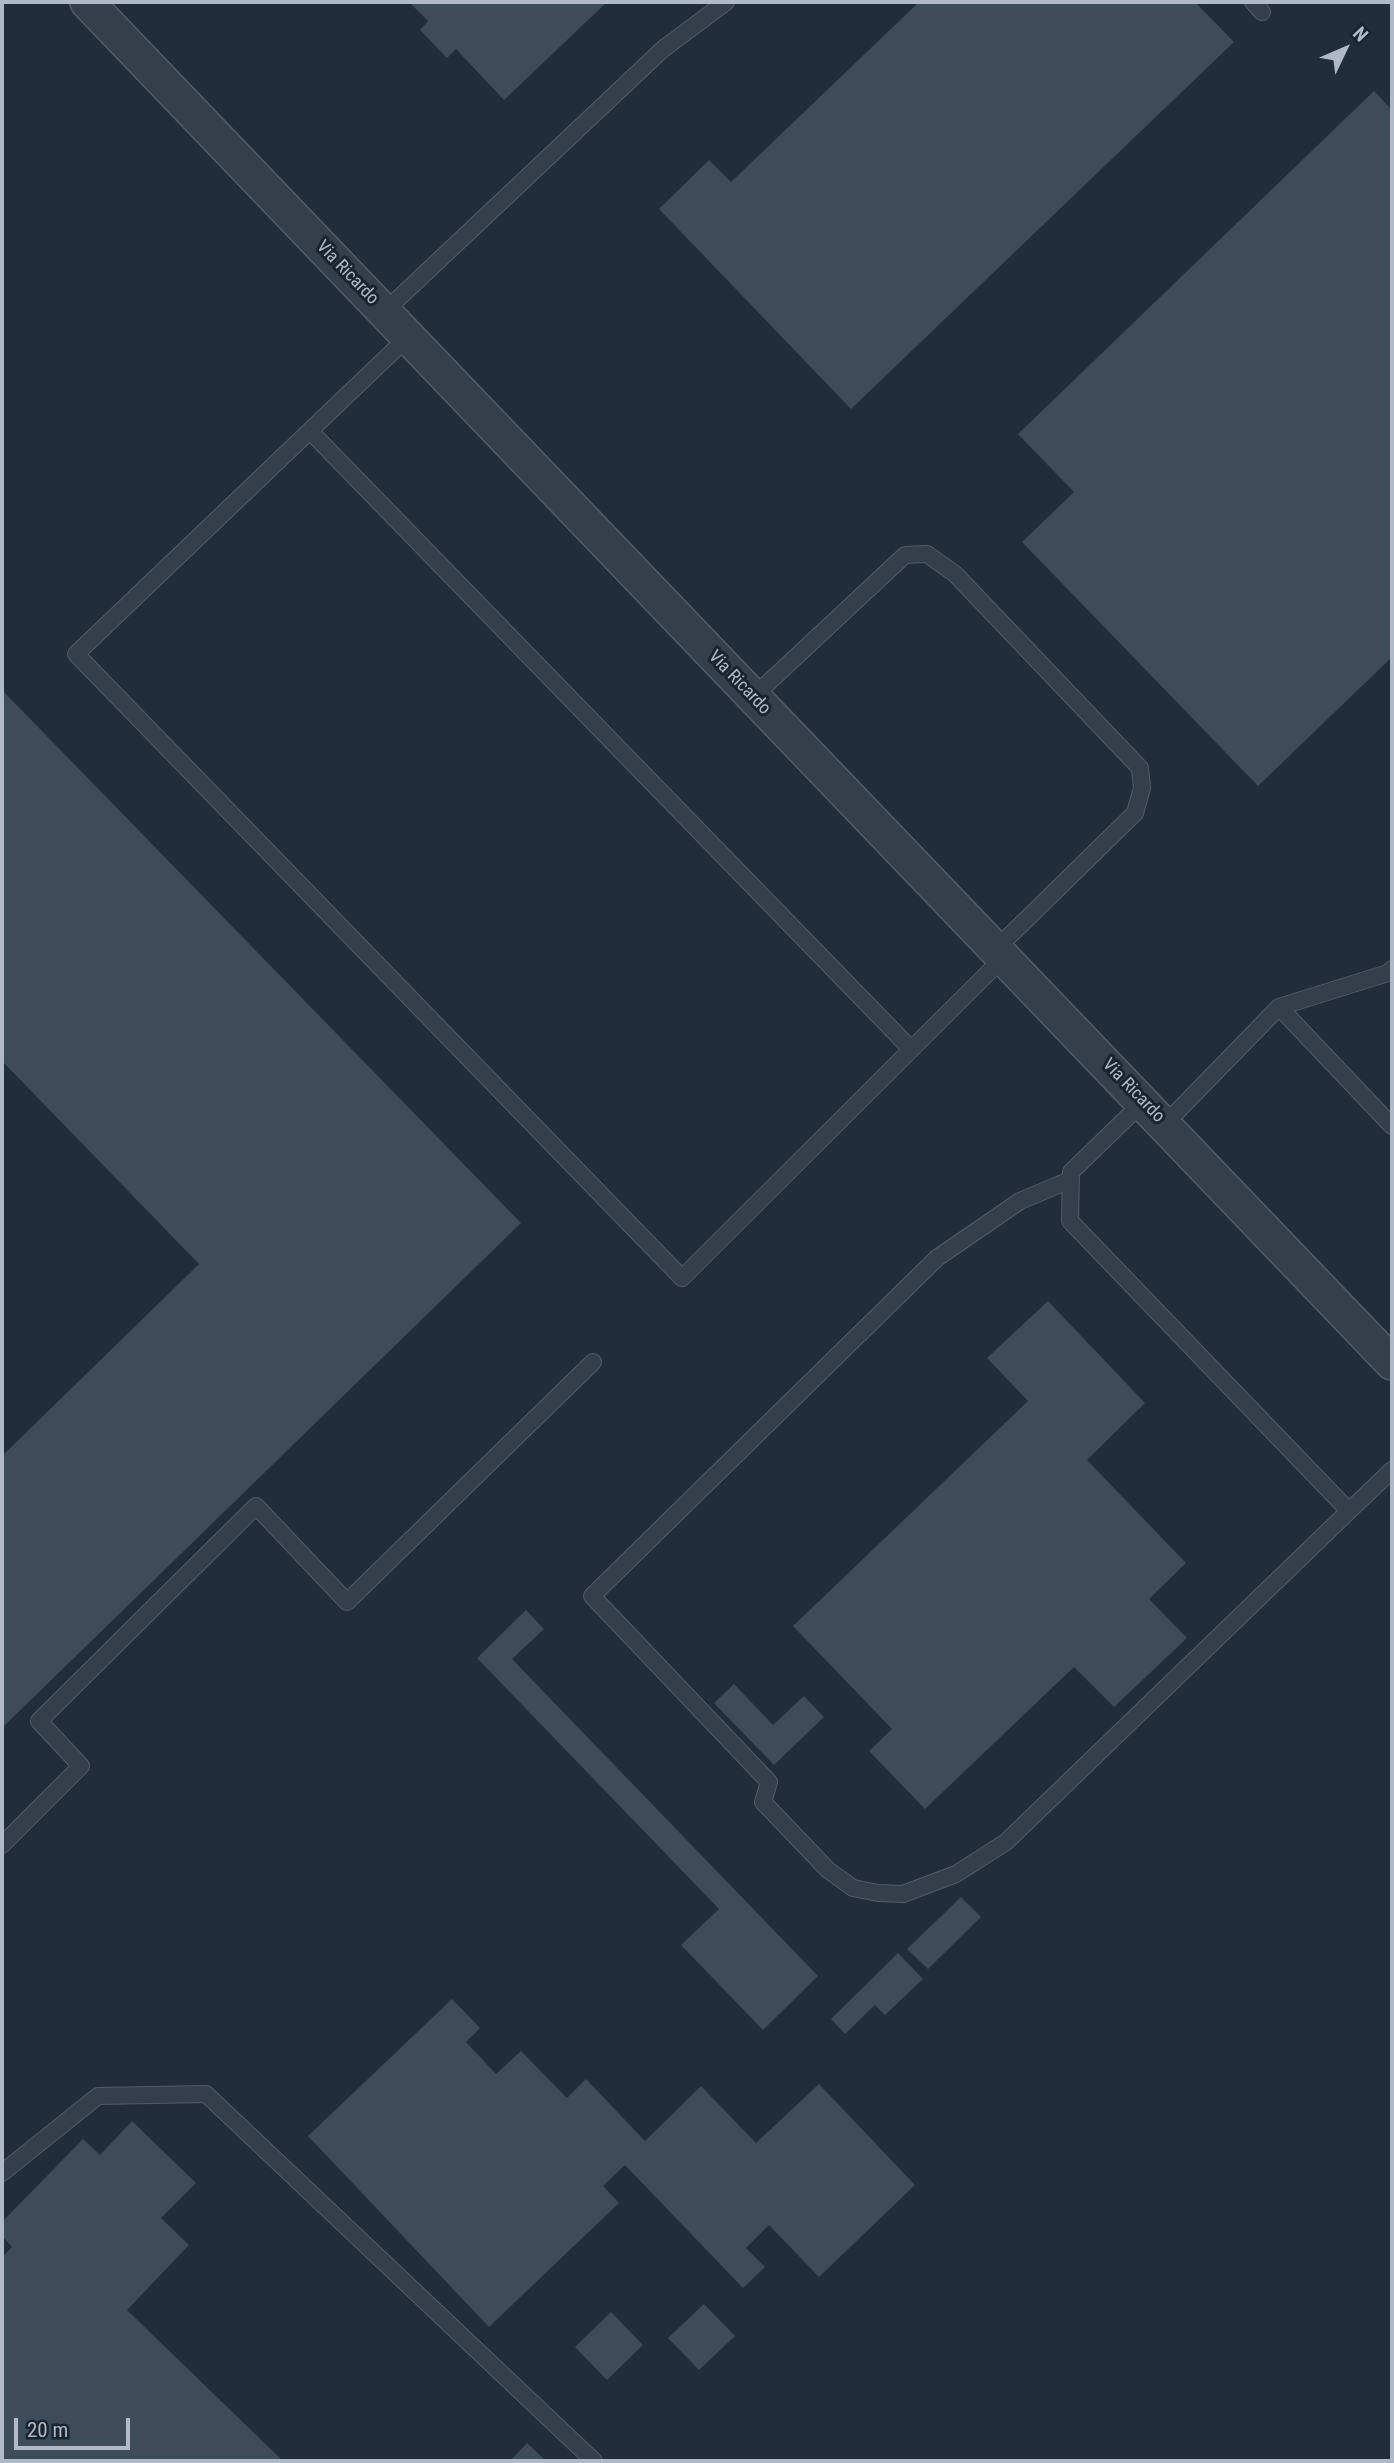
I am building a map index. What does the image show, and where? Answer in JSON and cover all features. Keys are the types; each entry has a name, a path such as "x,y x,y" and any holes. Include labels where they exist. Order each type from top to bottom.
{"street":[{"name":"Via Ricardo","path":"87,2 1392,1363"}],"lane":[{"path":"384,312 663,49 726,2"},
{"path":"408,337 76,654 682,1278 911,1049 1135,813 1142,788 1140,768 955,574 927,554 905,555 753,697"},
{"path":"310,431 911,1049"},
{"path":"1349,1511 1070,1221 1070,1180 1071,1172 1154,1113 1279,1007 1391,973"},
{"path":"1279,1007 1392,1126"},
{"path":"1070,1180 1020,1201 937,1258 593,1596 769,1782 763,1802 828,1870 853,1888 903,1894 956,1874 1006,1842 1392,1471"},
{"path":"2,1845 81,1766 39,1721 256,1506 347,1602 593,1362"},
{"path":"2,2173 98,2096 206,2094 594,2461"}],"building":[{"path":"409,2 607,2 504,100 456,49 447,58 420,30 428,21"},
{"path":"919,2 1195,2 1234,42 851,409 659,209 709,160 731,182"},
{"path":"1374,91 1392,110 1392,657 1258,786 1022,542 1074,492 1018,434"},
{"path":"2,690 521,1223 2,1728 2,1456 199,1264 2,1061"},
{"path":"1048,1301 1145,1403 1087,1460 1186,1563 1149,1599 1187,1638 1114,1707 1074,1667 925,1809 869,1751 892,1729 793,1626 1028,1401 987,1358"},
{"path":"526,1610 544,1629 512,1659 818,1976 763,2030 681,1945 719,1909 477,1658"},
{"path":"734,1684 773,1725 804,1696 824,1717 774,1765 714,1703"},
{"path":"961,1897 981,1917 928,1969 907,1949"},
{"path":"898,1953 923,1979 885,2015 875,2005 845,2034 831,2019"},
{"path":"452,1999 480,2028 466,2042 496,2074 521,2051 567,2098 586,2079 645,2141 701,2086 756,2143 819,2084 915,2185 819,2277 769,2225 746,2248 765,2267 743,2288 625,2165 603,2186 619,2203 489,2327 308,2136"},
{"path":"132,2121 196,2183 161,2218 189,2245 127,2310 283,2461 2,2461 2,2257 12,2247 2,2236 2,2222 83,2139 100,2155"},
{"path":"704,2304 735,2336 699,2370 668,2338"},
{"path":"611,2312 643,2345 607,2380 575,2347"},
{"path":"527,2443 546,2461 510,2461"}]}
